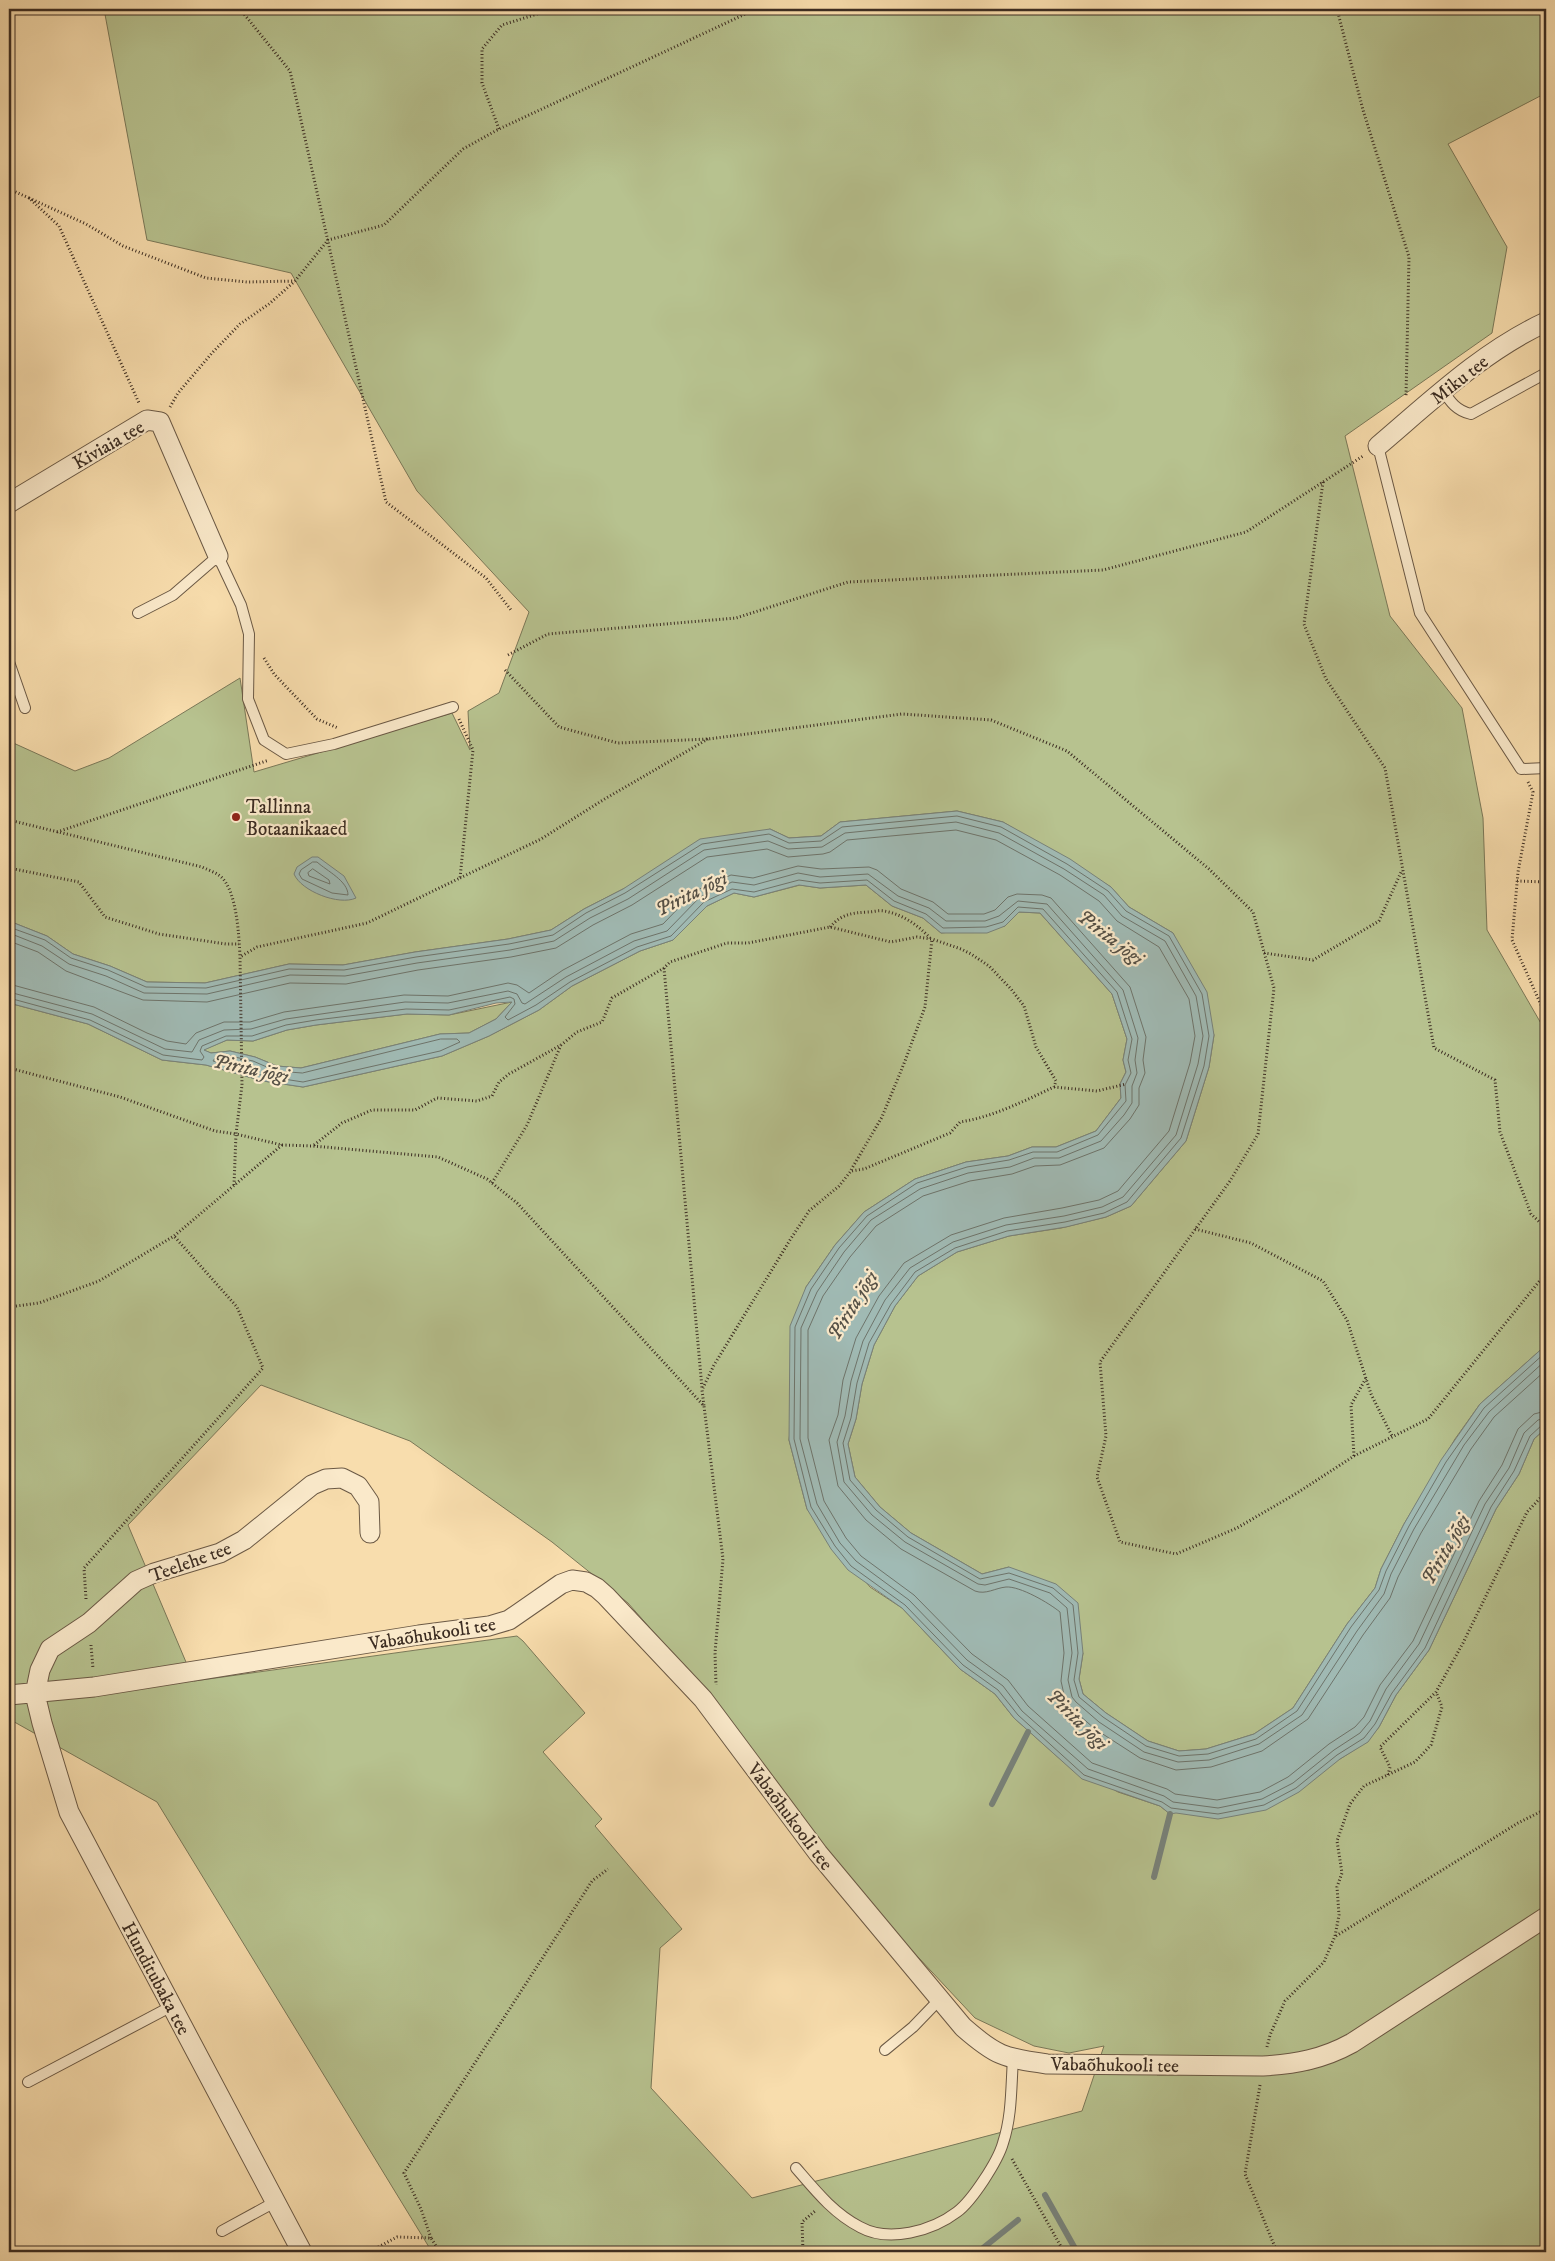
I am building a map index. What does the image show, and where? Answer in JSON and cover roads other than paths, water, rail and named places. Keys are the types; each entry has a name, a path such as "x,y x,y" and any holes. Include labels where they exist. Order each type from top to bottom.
{"street":[{"name":"Miku tee","path":"1378,446 1443,390 1492,353 1546,322"},
{"name":"Kiviaia tee","path":"9,503 154,421 218,556"},
{"name":"Teelehe tee","path":"35,1694 40,1670 50,1649 89,1623 136,1581 154,1573 220,1554 244,1540 312,1485 326,1479 342,1478 358,1486 369,1502 370,1533"},
{"name":"Vabaõhukooli tee","path":"9,1695 94,1687 409,1636 489,1626 509,1620 561,1584 572,1580 586,1582 597,1588 639,1630 716,1715 818,1853 963,2027 984,2046 998,2054 1013,2059 1047,2064 1263,2066 1296,2064 1336,2052 1546,1917"},
{"name":"Hunditubaka tee","path":"35,1694 69,1812 302,2252"}],"lane":[{"path":"1443,390 1449,401 1461,412 1471,414 1546,373"},
{"path":"1378,446 1420,613 1521,769 1546,768"},
{"path":"138,613 173,595 218,556 241,605 249,634 248,699 264,740 286,754 334,744 453,707"},
{"path":"9,662 25,708"},
{"path":"885,2050 913,2027 939,2000"},
{"path":"28,2082 172,2006"},
{"path":"796,2168 825,2202 861,2228 887,2235 924,2230 958,2211 983,2181 1003,2143 1010,2107 1013,2059"},
{"path":"222,2231 275,2202"}],"water":[{"name":"Pirita jõgi","path":"957,811 1003,822 1070,859 1111,887 1129,907 1173,933 1207,992 1214,1035 1209,1067 1186,1141 1131,1206 1106,1217 1066,1227 1009,1236 957,1252 918,1276 895,1306 874,1345 862,1384 856,1419 848,1444 855,1477 880,1507 911,1533 982,1574 1009,1567 1056,1584 1078,1603 1083,1653 1079,1679 1083,1694 1106,1713 1148,1741 1179,1751 1206,1749 1254,1734 1293,1708 1347,1624 1375,1588 1381,1569 1404,1524 1441,1460 1480,1404 1546,1345 1546,1428 1534,1439 1519,1474 1496,1509 1429,1650 1396,1695 1379,1727 1368,1742 1340,1759 1299,1792 1266,1810 1218,1819 1176,1813 1170,1814 1160,1806 1082,1779 1014,1718 995,1694 960,1669 902,1608 848,1570 831,1549 807,1509 789,1440 790,1326 806,1287 835,1245 864,1212 915,1179 966,1162 1008,1156 1032,1147 1056,1147 1096,1131 1121,1098 1120,1084 1126,1072 1123,1060 1127,1039 1112,994 1040,913 1019,912 1005,926 987,933 941,933 923,918 892,906 866,885 820,888 799,885 754,897 734,893 707,906 673,940 640,951 572,986 539,1010 489,1036 442,1056 303,1087 263,1081 206,1065 162,1060 88,1024 9,1003 9,921 47,936 73,954 110,966 147,982 205,983 289,964 343,965 415,952 508,939 551,930 584,909 623,889 700,839 770,829 789,838 821,836 840,822","holes":["512,1002 496,1019 469,1033 440,1034 301,1068 277,1066 255,1057 230,1051 211,1053 204,1050 227,1040 253,1041 287,1030 316,1025 407,1014 449,1015 496,1003"]},
{"path":"312,857 318,857 344,876 356,898 340,900 331,898 304,886 294,874 297,867"}],"waterway":[{"path":"992,1804 1028,1732"},
{"path":"1154,1877 1170,1814"},
{"path":"1045,2195 1077,2252"},
{"path":"978,2252 1018,2220"}],"place":[{"name":"Tallinna Botaanikaaed","path":"236,817"}]}
